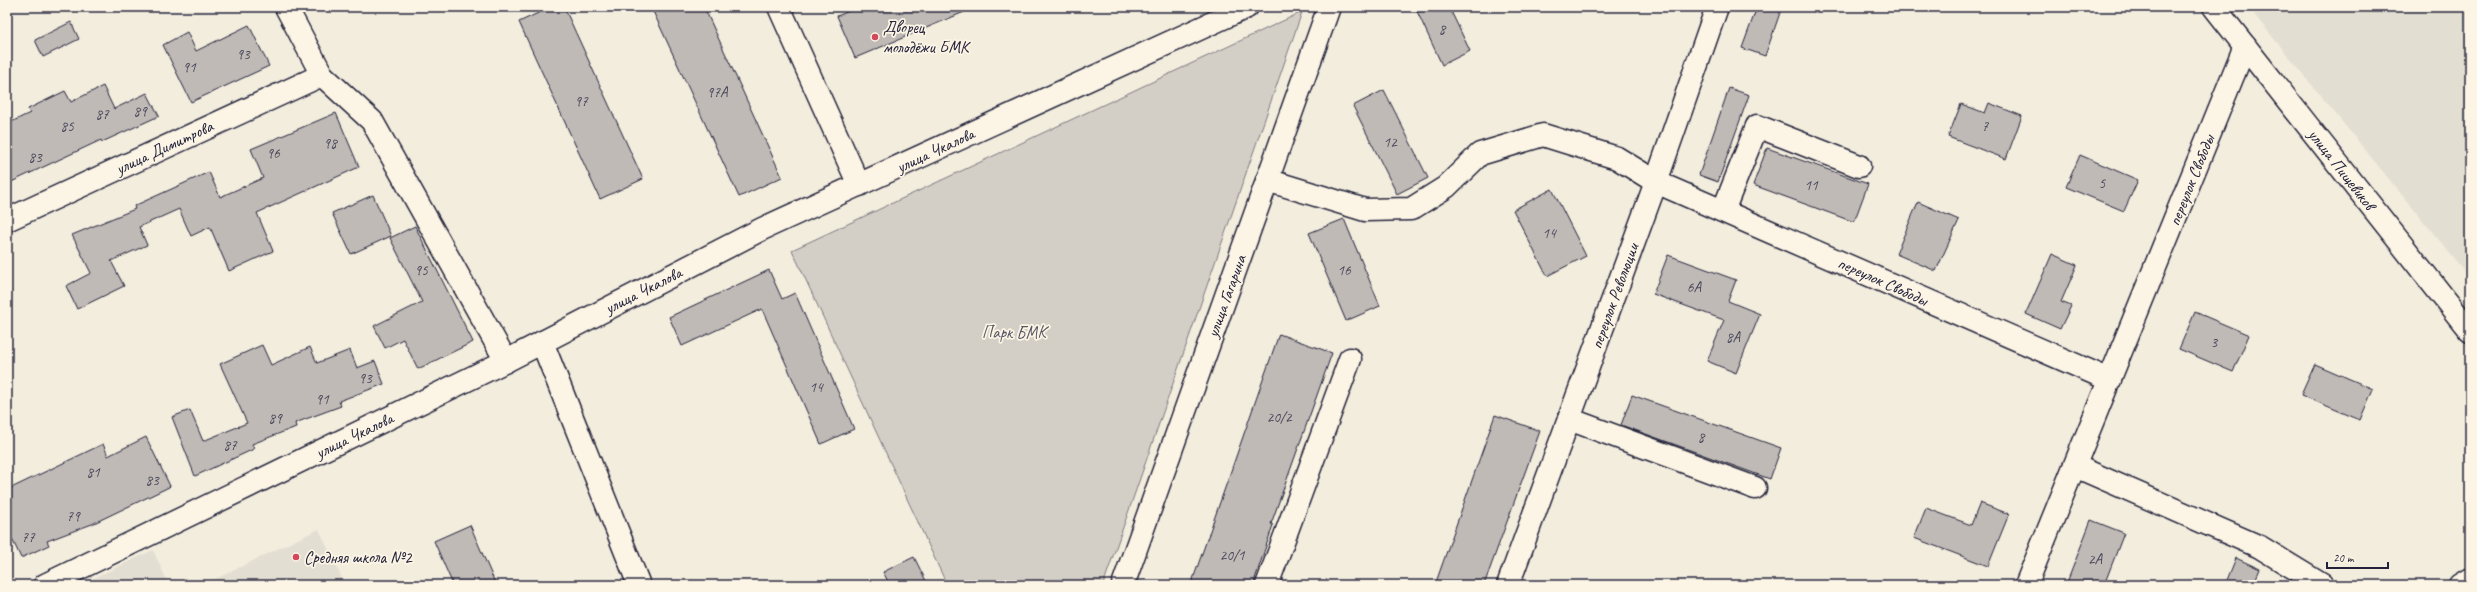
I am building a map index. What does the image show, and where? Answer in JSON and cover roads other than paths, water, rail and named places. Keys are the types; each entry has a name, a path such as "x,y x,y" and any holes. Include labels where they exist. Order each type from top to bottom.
{"street":[{"path":"286,7 322,74 372,121 506,361"},
{"path":"779,7 858,185"},
{"name":"улица Чкалова","path":"45,585 506,361 762,229 1247,7"},
{"name":"улица Гагарина","path":"1123,585 1329,7"},
{"name":"переулок Революции","path":"1508,585 1656,182 1716,7"},
{"name":"улица Пищевиков","path":"2214,7 2470,331"},
{"name":"переулок Свободы","path":"2026,585 2245,46"},
{"name":"улица Димитрова","path":"7,220 322,74"},
{"path":"1723,211 1757,126 1859,166"},
{"name":"переулок Свободы","path":"1267,180 1365,210 1411,209 1446,187 1480,154 1543,135 1617,158 1656,182 2110,380"},
{"path":"542,342 639,585"},
{"path":"1268,585 1350,360"},
{"path":"1569,419 1755,488"},
{"path":"2075,466 2260,547 2322,585"},
{"path":"2460,585 2470,578"}],"place":[{"name":"Дворец молодёжи БМК","path":"875,37"},
{"name":"Средняя школа №2","path":"296,557"}],"park label":[{"name":"Парк БМК","path":"1014,332"}]}
